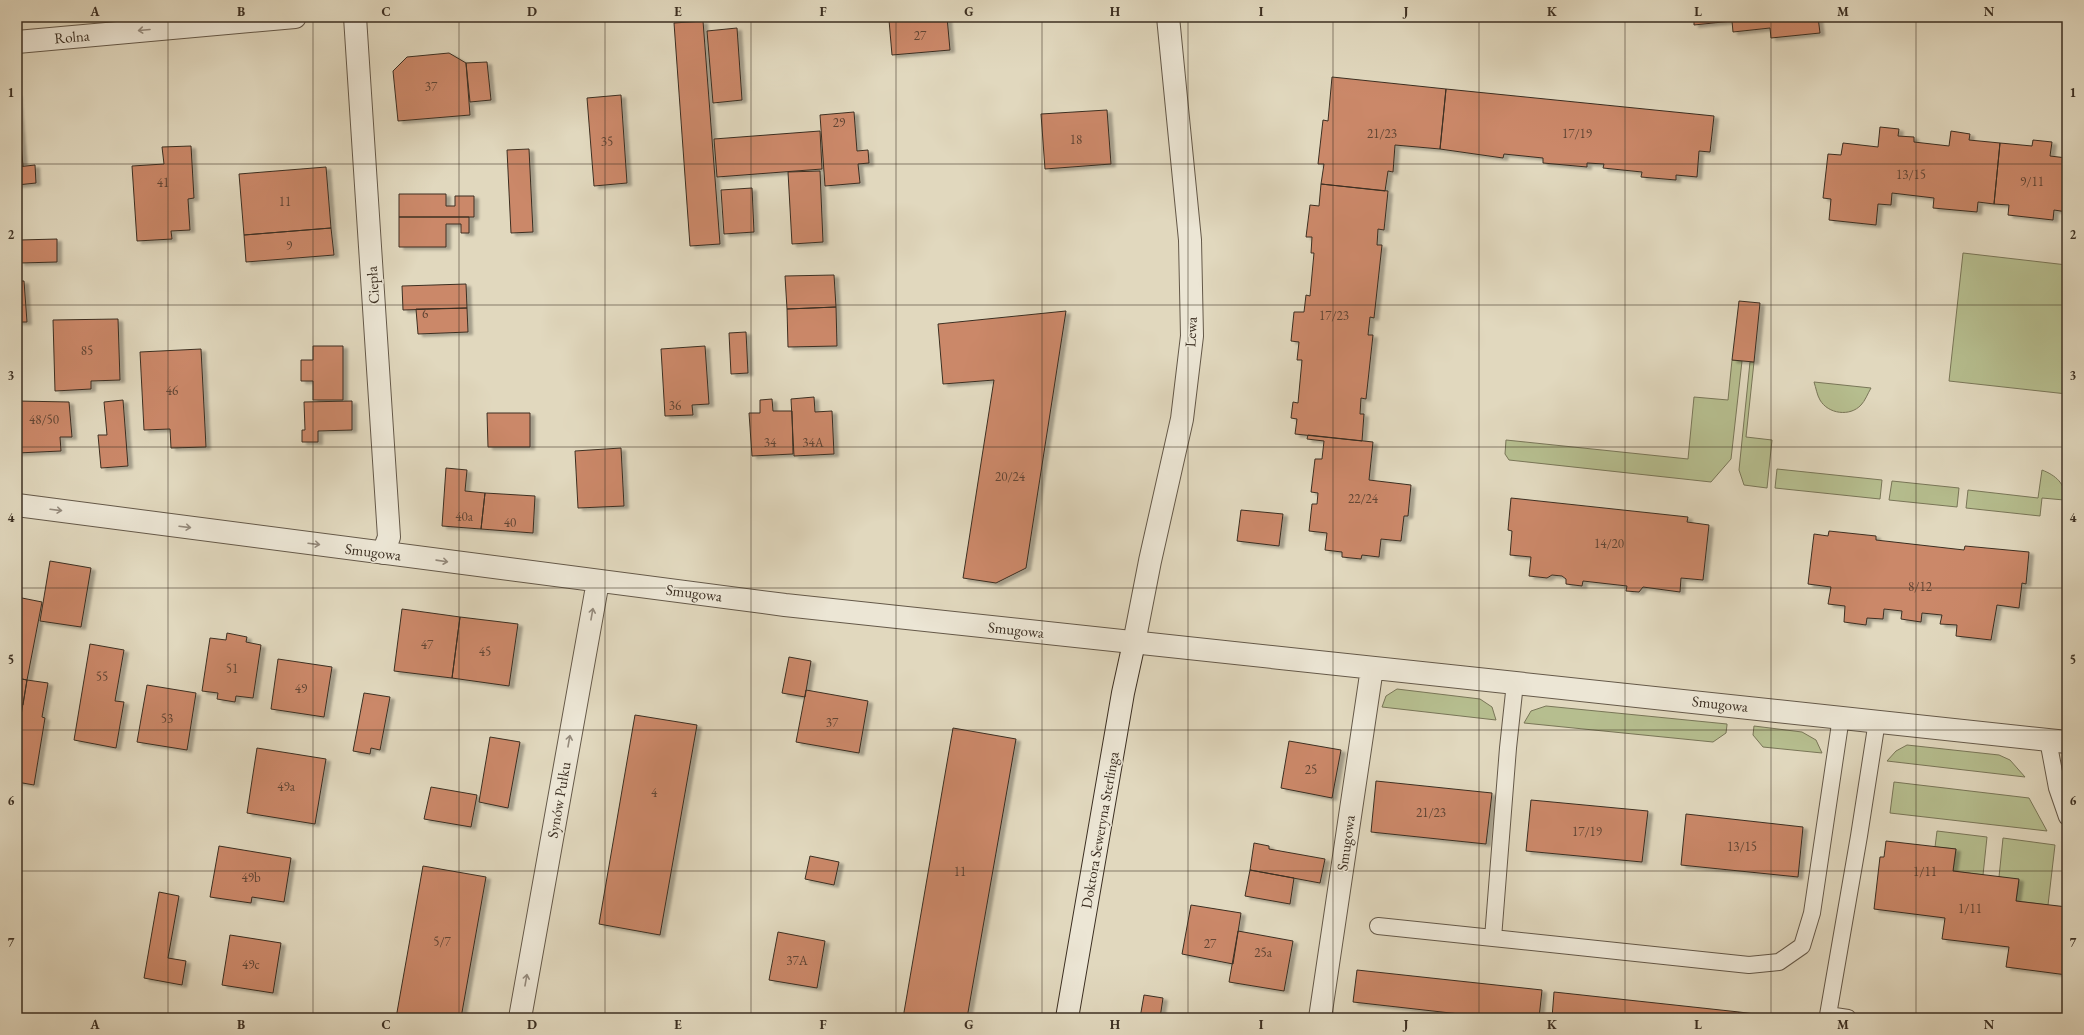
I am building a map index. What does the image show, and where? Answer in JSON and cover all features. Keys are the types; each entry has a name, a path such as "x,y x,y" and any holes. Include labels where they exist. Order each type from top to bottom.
{"street":[{"name":"Rolna","path":"17,42 295,17"},
{"name":"Ciepła","path":"355,17 389,537 383,553"},
{"name":"Lewa","path":"1134,643 1150,561 1182,419 1192,336 1190,240 1168,17"},
{"name":"Smugowa","path":"17,505 785,605 1134,643 1841,716 2057,741"},
{"name":"Synów Pułku","path":"520,1018 598,581"},
{"name":"Doktora Seweryna Sterlinga","path":"1067,1018 1123,693 1134,643"},
{"name":"Smugowa","path":"1320,1018 1372,668"}],"lane":[{"path":"1493,938 1508,748 1515,683"},
{"path":"1378,926 1749,965 1778,962 1802,946 1812,913 1841,716"},
{"path":"1848,1018 1828,1015 1861,829 1877,721"},
{"path":"2057,741 2057,788 2067,817"}],"green space":[{"path":"1963,253 2067,265 2067,394 1949,381"},
{"path":"1732,360 1742,361 1731,459 1711,482 1509,460 1505,454 1506,440 1688,459 1694,397 1728,400"},
{"path":"1750,362 1754,362 1746,437 1772,440 1767,488 1744,485 1739,470"},
{"path":"1814,382 1871,388 1865,399 1856,409 1839,412 1834,411 1824,405 1819,398"},
{"path":"1777,469 1882,480 1880,499 1775,488"},
{"path":"2042,470 2055,477 2062,485 2064,489 2064,500 2042,498 2040,516 1966,508 1968,490 2038,498"},
{"path":"1892,481 1959,488 1957,507 1889,500"},
{"path":"1397,689 1480,699 1492,707 1496,720 1382,707 1386,696"},
{"path":"1546,706 1727,724 1726,733 1713,742 1524,723 1531,711"},
{"path":"1754,726 1802,732 1816,740 1822,753 1763,747 1753,735"},
{"path":"1907,745 1999,755 2010,760 2025,777 1887,761 1896,751"},
{"path":"1894,782 2029,798 2047,831 1890,813"},
{"path":"1937,831 1987,837 1983,875 1953,871 1956,849 1935,847"},
{"path":"2003,838 2055,845 2048,905 2016,901 2019,880 1999,877"}],"building":[{"path":"947,17 950,50 892,55 889,20"},
{"path":"1694,17 1818,17 1820,33 1771,38 1770,28 1733,32 1732,21 1694,25"},
{"path":"703,21 720,244 690,246 674,23"},
{"path":"737,28 742,100 713,103 707,31"},
{"path":"449,53 466,63 470,115 398,121 393,71 407,57"},
{"path":"487,62 491,100 470,102 466,63"},
{"path":"1332,77 1446,89 1440,149 1395,145 1393,172 1388,171 1385,191 1321,184 1324,164 1318,164 1323,120 1328,121"},
{"path":"1446,89 1714,116 1710,152 1699,151 1697,177 1676,175 1676,180 1641,177 1642,172 1603,168 1604,164 1587,163 1587,167 1543,163 1543,158 1504,154 1503,158 1440,149"},
{"path":"17,94 23,166 17,167"},
{"path":"621,95 627,183 594,186 587,98"},
{"path":"1107,110 1111,164 1045,169 1041,114"},
{"path":"854,112 857,151 868,150 869,163 858,164 860,183 825,186 820,115"},
{"path":"1880,127 1899,129 1898,136 1914,137 1914,142 1949,146 1951,131 1970,134 1969,140 2000,143 1994,204 1978,202 1977,212 1933,208 1934,198 1892,193 1891,205 1878,204 1876,225 1829,220 1831,199 1823,198 1828,154 1841,155 1843,143 1878,147"},
{"path":"820,131 822,169 717,177 714,139"},
{"path":"2033,140 2052,142 2050,156 2067,158 2067,212 2054,210 2053,220 2008,215 2009,205 1994,204 2000,143 2032,146"},
{"path":"191,146 194,198 188,199 190,230 171,231 172,239 137,241 132,166 164,164 162,147"},
{"path":"529,149 533,232 511,233 507,150"},
{"path":"35,165 36,183 17,185 17,167"},
{"path":"326,167 331,228 244,235 239,174"},
{"path":"820,171 823,242 792,244 788,172"},
{"path":"1321,184 1388,191 1384,230 1378,229 1377,245 1382,245 1374,318 1370,317 1368,335 1373,335 1366,399 1361,398 1360,414 1364,414 1362,441 1295,434 1297,419 1291,418 1293,402 1298,403 1302,360 1297,360 1299,342 1291,341 1294,312 1304,312 1306,295 1310,296 1314,253 1311,253 1312,237 1306,237 1310,205 1319,206"},
{"path":"752,188 754,232 724,234 721,190"},
{"path":"399,194 446,194 446,206 455,206 455,196 474,196 474,217 399,217"},
{"path":"399,217 469,217 469,233 461,233 461,224 446,224 446,247 399,247"},
{"path":"331,228 334,255 246,262 244,235"},
{"path":"57,239 57,262 20,263 20,240"},
{"path":"834,275 836,307 787,309 785,276"},
{"path":"17,281 24,281 27,322 17,322"},
{"path":"466,284 467,308 403,310 402,286"},
{"path":"1739,301 1760,303 1754,362 1732,360"},
{"path":"836,307 837,346 788,347 787,309"},
{"path":"467,308 468,332 418,334 416,309"},
{"path":"1066,311 1026,568 996,583 963,578 994,380 943,384 938,324"},
{"path":"118,319 120,380 91,381 91,389 55,391 53,320"},
{"path":"746,332 748,373 731,374 729,333"},
{"path":"313,346 343,346 343,400 313,400 313,381 301,381 301,360 313,360"},
{"path":"705,346 709,404 692,405 693,415 665,416 661,349"},
{"path":"201,349 206,447 171,448 170,429 144,430 140,352"},
{"path":"814,397 815,412 832,411 834,454 794,456 791,399"},
{"path":"772,399 773,411 792,411 793,454 752,456 749,413 760,413 760,400"},
{"path":"123,400 128,466 101,468 98,435 107,435 104,402"},
{"path":"17,401 69,402 72,437 60,437 61,451 17,453"},
{"path":"352,401 352,430 318,431 318,442 302,442 302,430 305,430 304,402"},
{"path":"487,413 530,413 530,447 488,447"},
{"path":"1308,435 1373,442 1369,480 1411,485 1408,516 1404,516 1401,541 1381,539 1379,557 1362,555 1361,559 1342,557 1342,552 1325,550 1327,533 1309,531 1312,504 1317,504 1318,493 1311,492 1315,459 1322,459 1324,441 1307,439"},
{"path":"621,448 624,506 578,508 575,451"},
{"path":"446,468 467,470 465,491 485,493 481,529 442,526"},
{"path":"485,493 535,496 533,533 481,529"},
{"path":"1511,498 1688,517 1687,522 1709,525 1703,580 1681,578 1680,592 1643,587 1639,592 1626,591 1627,586 1583,581 1582,586 1566,584 1566,579 1562,576 1552,575 1547,578 1529,576 1531,557 1510,555 1512,531 1508,530"},
{"path":"1241,510 1283,514 1279,546 1237,541"},
{"path":"1829,531 1876,536 1876,540 1964,550 1965,546 2029,552 2026,584 2022,583 2019,608 1997,605 1991,640 1956,636 1957,625 1940,624 1942,615 1922,613 1921,622 1901,619 1902,611 1884,609 1883,619 1867,618 1866,625 1844,622 1845,606 1828,604 1831,587 1808,584 1814,534 1828,536"},
{"path":"50,561 91,568 81,627 40,621"},
{"path":"17,597 42,602 27,680 17,678"},
{"path":"402,609 460,617 452,678 394,671"},
{"path":"460,617 518,624 509,686 452,678"},
{"path":"227,633 247,637 246,642 261,645 253,698 236,696 235,702 217,699 218,693 202,691 210,638 226,640"},
{"path":"90,644 124,650 115,701 124,702 116,748 74,740"},
{"path":"789,657 811,661 805,697 782,693"},
{"path":"278,659 332,667 324,717 271,709"},
{"path":"17,678 27,680 23,705 17,704"},
{"path":"27,680 48,683 42,717 45,718 34,785 17,782 17,739"},
{"path":"147,685 196,693 187,750 137,742"},
{"path":"806,690 868,701 859,753 796,742"},
{"path":"364,693 390,697 380,750 371,748 370,754 353,751"},
{"path":"635,715 697,725 660,935 599,924"},
{"path":"953,728 1016,739 967,1018 903,1018"},
{"path":"490,737 520,742 508,808 479,802"},
{"path":"1289,741 1341,750 1332,798 1281,788"},
{"path":"257,748 326,759 315,824 247,813"},
{"path":"1376,781 1492,793 1486,844 1371,832"},
{"path":"431,787 477,795 471,827 424,819"},
{"path":"1531,800 1648,811 1642,862 1526,851"},
{"path":"1686,814 1803,827 1798,877 1681,865"},
{"path":"1886,841 1956,849 1953,871 2019,879 2016,901 2067,907 2067,975 2006,967 2009,947 1942,939 1945,918 1874,909 1880,857 1884,857"},
{"path":"1254,843 1269,846 1269,849 1325,859 1320,883 1250,870"},
{"path":"219,846 291,858 284,902 252,897 251,903 210,897"},
{"path":"810,856 839,862 834,885 805,879"},
{"path":"423,866 486,877 461,1018 396,1018"},
{"path":"1250,870 1294,878 1290,904 1245,896"},
{"path":"159,892 179,896 168,958 186,961 182,985 144,978"},
{"path":"1191,905 1241,913 1233,964 1182,954"},
{"path":"1238,931 1293,941 1284,991 1229,982"},
{"path":"778,932 825,941 817,988 769,980"},
{"path":"230,935 281,943 273,993 222,985"},
{"path":"1357,970 1542,990 1539,1018 1495,1018 1353,1002"},
{"path":"1554,992 1739,1012 1738,1018 1552,1018"},
{"path":"1144,995 1163,998 1160,1018 1140,1018"},
{"path":"1739,1012 1755,1014 1755,1018 1738,1018"}]}
